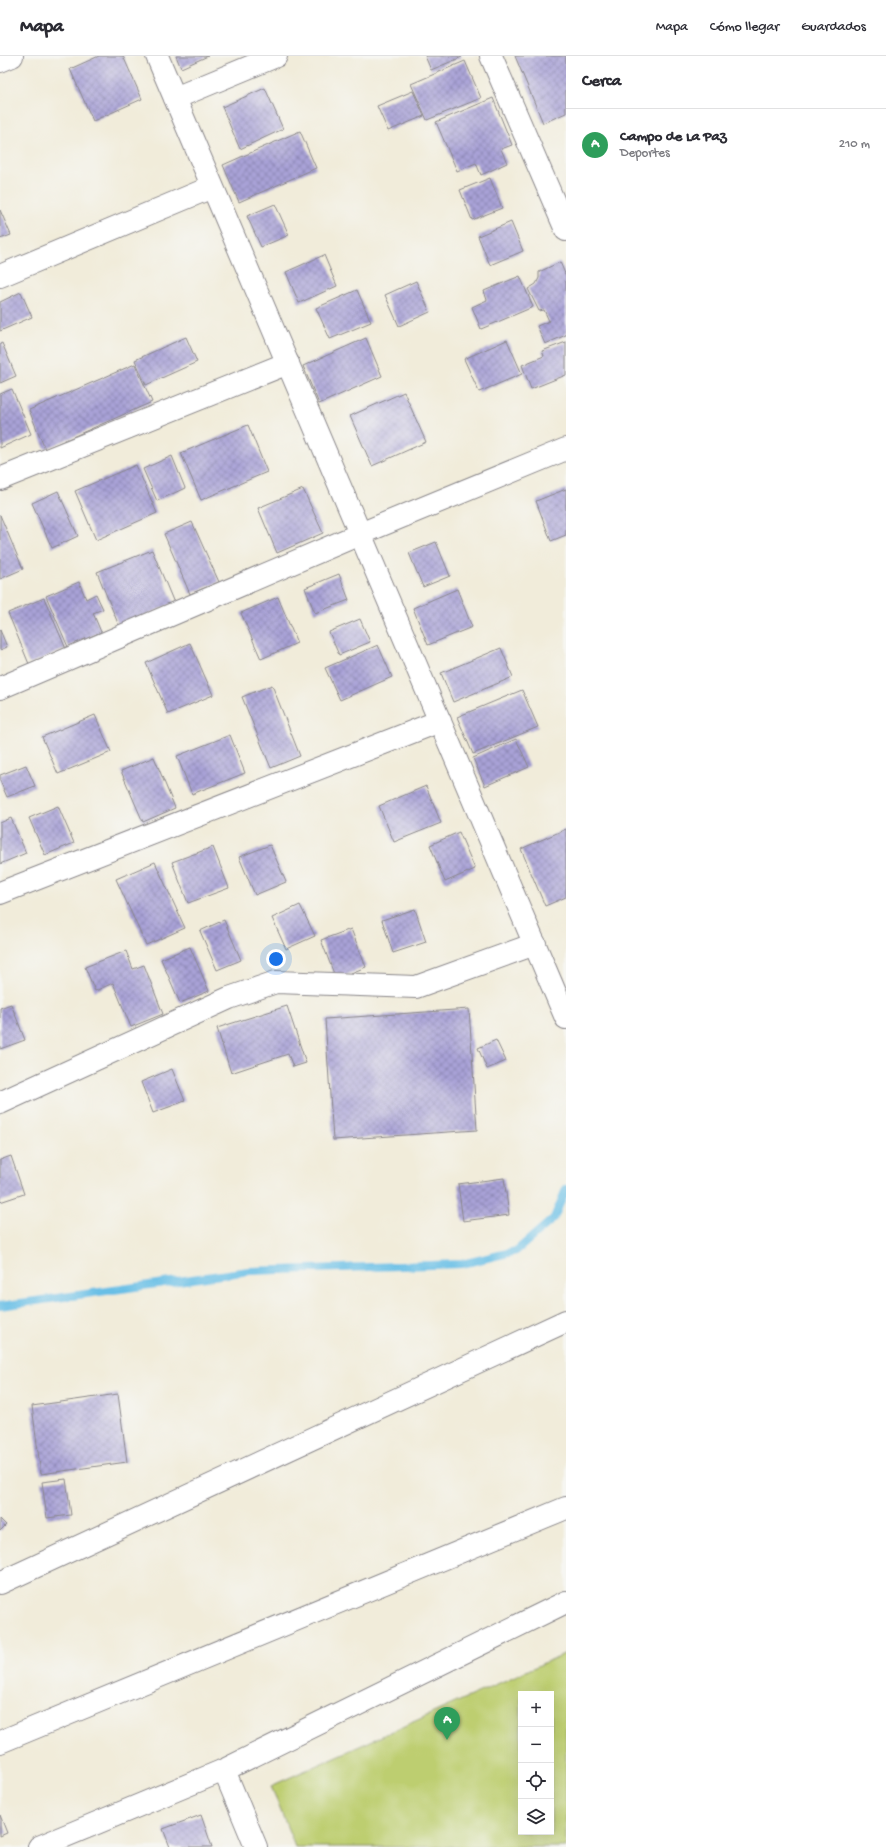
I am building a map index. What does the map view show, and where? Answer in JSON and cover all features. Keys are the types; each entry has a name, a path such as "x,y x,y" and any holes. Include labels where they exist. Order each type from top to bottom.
{"street":[{"path":"0,61 12,56"},
{"path":"157,56 566,1018"},
{"path":"175,98 276,56"},
{"path":"491,56 566,230"},
{"path":"0,276 212,187"},
{"path":"0,479 288,363"},
{"path":"0,688 360,534 566,449"},
{"path":"0,892 440,721"},
{"path":"0,1103 229,998 276,982 416,987 535,944"},
{"path":"0,1583 566,1321"},
{"path":"0,1742 566,1508"},
{"path":"51,1845 224,1770 566,1602"},
{"path":"224,1770 256,1847"}],"green space":[{"path":"566,1653 566,1847 295,1847 271,1786"}],"building":[{"path":"99,56 123,56 142,99 93,121 70,69"},
{"path":"176,56 208,56 181,68"},
{"path":"425,56 461,56 462,57 431,70"},
{"path":"515,56 566,56 566,113 543,123"},
{"path":"465,61 481,98 427,120 411,84"},
{"path":"265,88 283,129 240,149 222,107"},
{"path":"413,91 424,116 388,131 377,106"},
{"path":"493,98 512,145 501,149 507,163 481,175 476,163 457,171 436,122"},
{"path":"300,131 316,168 239,202 223,165"},
{"path":"490,178 502,208 472,220 460,190"},
{"path":"275,204 289,235 261,247 247,216"},
{"path":"0,210 11,235 0,239"},
{"path":"511,222 523,251 490,265 478,236"},
{"path":"324,255 337,286 299,303 286,272"},
{"path":"560,262 566,276 566,335 545,344 537,326 549,321 544,310 539,311 528,289 536,284 539,278 539,272"},
{"path":"520,276 533,307 481,329 472,307 487,300 484,291"},
{"path":"416,281 430,312 399,326 385,295"},
{"path":"357,290 371,322 330,339 316,308"},
{"path":"21,292 32,317 0,331 0,302"},
{"path":"186,337 197,362 146,385 135,360"},
{"path":"366,338 382,376 319,404 303,366"},
{"path":"507,340 522,374 479,392 464,359"},
{"path":"566,342 566,375 531,389 522,365 544,356 542,351"},
{"path":"2,343 16,376 0,383 0,344"},
{"path":"135,364 152,402 45,449 29,410"},
{"path":"12,389 31,434 0,448 0,394"},
{"path":"404,392 426,442 372,466 350,416"},
{"path":"248,425 267,472 201,500 181,453"},
{"path":"172,456 185,488 157,501 143,469"},
{"path":"136,465 157,513 96,540 75,491"},
{"path":"303,489 323,533 277,553 258,508"},
{"path":"566,489 566,535 551,541 536,501"},
{"path":"58,491 78,536 52,548 32,503"},
{"path":"0,515 23,569 0,579"},
{"path":"192,522 219,582 190,594 164,534"},
{"path":"436,542 450,576 423,587 409,553"},
{"path":"152,550 174,603 119,626 97,572"},
{"path":"339,574 349,600 315,613 305,588"},
{"path":"79,582 86,599 96,594 103,609 93,613 101,632 68,647 46,596"},
{"path":"457,589 472,627 428,645 413,608"},
{"path":"278,597 297,643 261,659 241,613"},
{"path":"44,598 66,649 29,664 8,613"},
{"path":"360,619 370,642 339,655 329,632"},
{"path":"0,630 7,647 0,650"},
{"path":"190,643 213,695 168,714 146,663"},
{"path":"378,645 392,677 340,700 325,668"},
{"path":"501,648 513,677 453,702 441,673"},
{"path":"272,685 300,756 271,768 242,697"},
{"path":"522,690 538,727 473,754 457,717"},
{"path":"95,715 111,752 58,774 42,737"},
{"path":"230,735 245,773 192,794 177,756"},
{"path":"516,739 529,767 485,786 473,758"},
{"path":"154,757 175,808 143,822 121,771"},
{"path":"26,765 35,786 7,797 0,781 0,775"},
{"path":"426,786 441,823 394,842 379,806"},
{"path":"58,806 74,843 45,855 29,818"},
{"path":"11,818 26,853 0,864 0,823"},
{"path":"566,829 566,897 545,906 521,849"},
{"path":"459,832 475,869 445,882 430,845"},
{"path":"270,845 286,882 255,895 239,857"},
{"path":"213,847 229,888 188,903 172,862"},
{"path":"155,862 185,928 146,945 116,879"},
{"path":"300,905 315,936 286,949 272,918"},
{"path":"415,909 426,942 393,953 382,920"},
{"path":"224,920 241,960 217,970 200,931"},
{"path":"351,929 366,967 336,979 321,940"},
{"path":"190,947 209,991 180,1003 161,959"},
{"path":"126,951 133,969 144,965 163,1014 131,1027 113,983 95,991 85,967"},
{"path":"11,1004 25,1040 0,1049 0,1008"},
{"path":"287,1006 306,1063 293,1067 288,1054 231,1073 217,1028"},
{"path":"469,1009 477,1130 333,1140 325,1019"},
{"path":"496,1040 506,1061 487,1069 478,1048"},
{"path":"172,1069 185,1101 153,1113 141,1082"},
{"path":"11,1156 24,1194 0,1202 0,1160"},
{"path":"504,1178 509,1215 463,1221 458,1184"},
{"path":"118,1394 127,1462 41,1474 32,1406"},
{"path":"66,1479 71,1515 47,1518 42,1482"},
{"path":"0,1519 6,1525 0,1531"},
{"path":"0,1815 7,1833 0,1836"},
{"path":"201,1815 212,1847 170,1847 163,1829"}],"waterway":[{"path":"0,1306 249,1271 462,1264 516,1251 554,1218 566,1189"}],"place":[{"name":"Campo de La Paz","path":"447,1740"}]}
